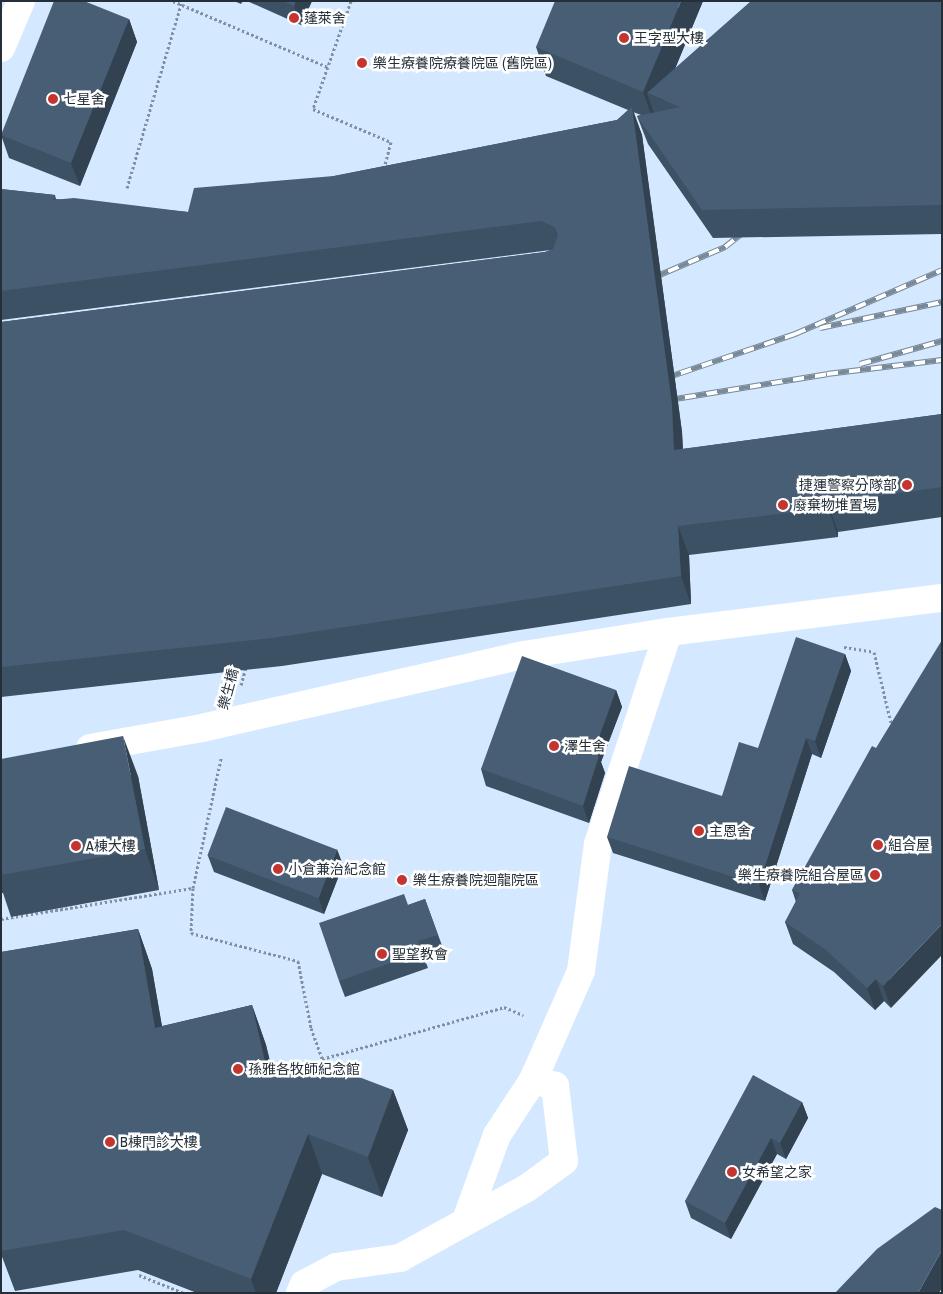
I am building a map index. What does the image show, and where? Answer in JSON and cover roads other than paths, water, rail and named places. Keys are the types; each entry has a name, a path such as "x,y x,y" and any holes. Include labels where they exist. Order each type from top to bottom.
{"lane":[{"path":"1,48 21,1"},
{"path":"68,752 202,728 524,655 668,632 942,598"},
{"path":"466,1220 497,1135 533,1080 581,971 598,844 668,632"},
{"path":"300,1293 304,1284 336,1267 400,1258 527,1188 564,1161 555,1086 533,1080"}],"railway":[{"path":"648,280 725,247 747,229"},
{"path":"660,380 795,334 942,270"},
{"path":"820,328 942,302"},
{"path":"860,364 942,341"},
{"path":"663,401 827,374 942,360"}],"place":[{"name":"蓬萊舍","path":"294,18"},
{"name":"王字型大樓","path":"624,38"},
{"name":"樂生療養院療養院區 (舊院區)","path":"362,63"},
{"name":"七星舍","path":"53,99"},
{"name":"捷運警察分隊部","path":"907,485"},
{"name":"廢棄物堆置場","path":"783,505"},
{"name":"澤生舍","path":"554,746"},
{"name":"主恩舍","path":"699,831"},
{"name":"組合屋","path":"878,845"},
{"name":"A棟大樓","path":"76,846"},
{"name":"小倉兼治紀念館","path":"278,869"},
{"name":"樂生療養院組合屋區","path":"875,875"},
{"name":"樂生療養院迴龍院區","path":"402,880"},
{"name":"聖望教會","path":"382,954"},
{"name":"孫雅各牧師紀念館","path":"238,1069"},
{"name":"B棟門診大樓","path":"110,1142"},
{"name":"女希望之家","path":"732,1172"}]}
